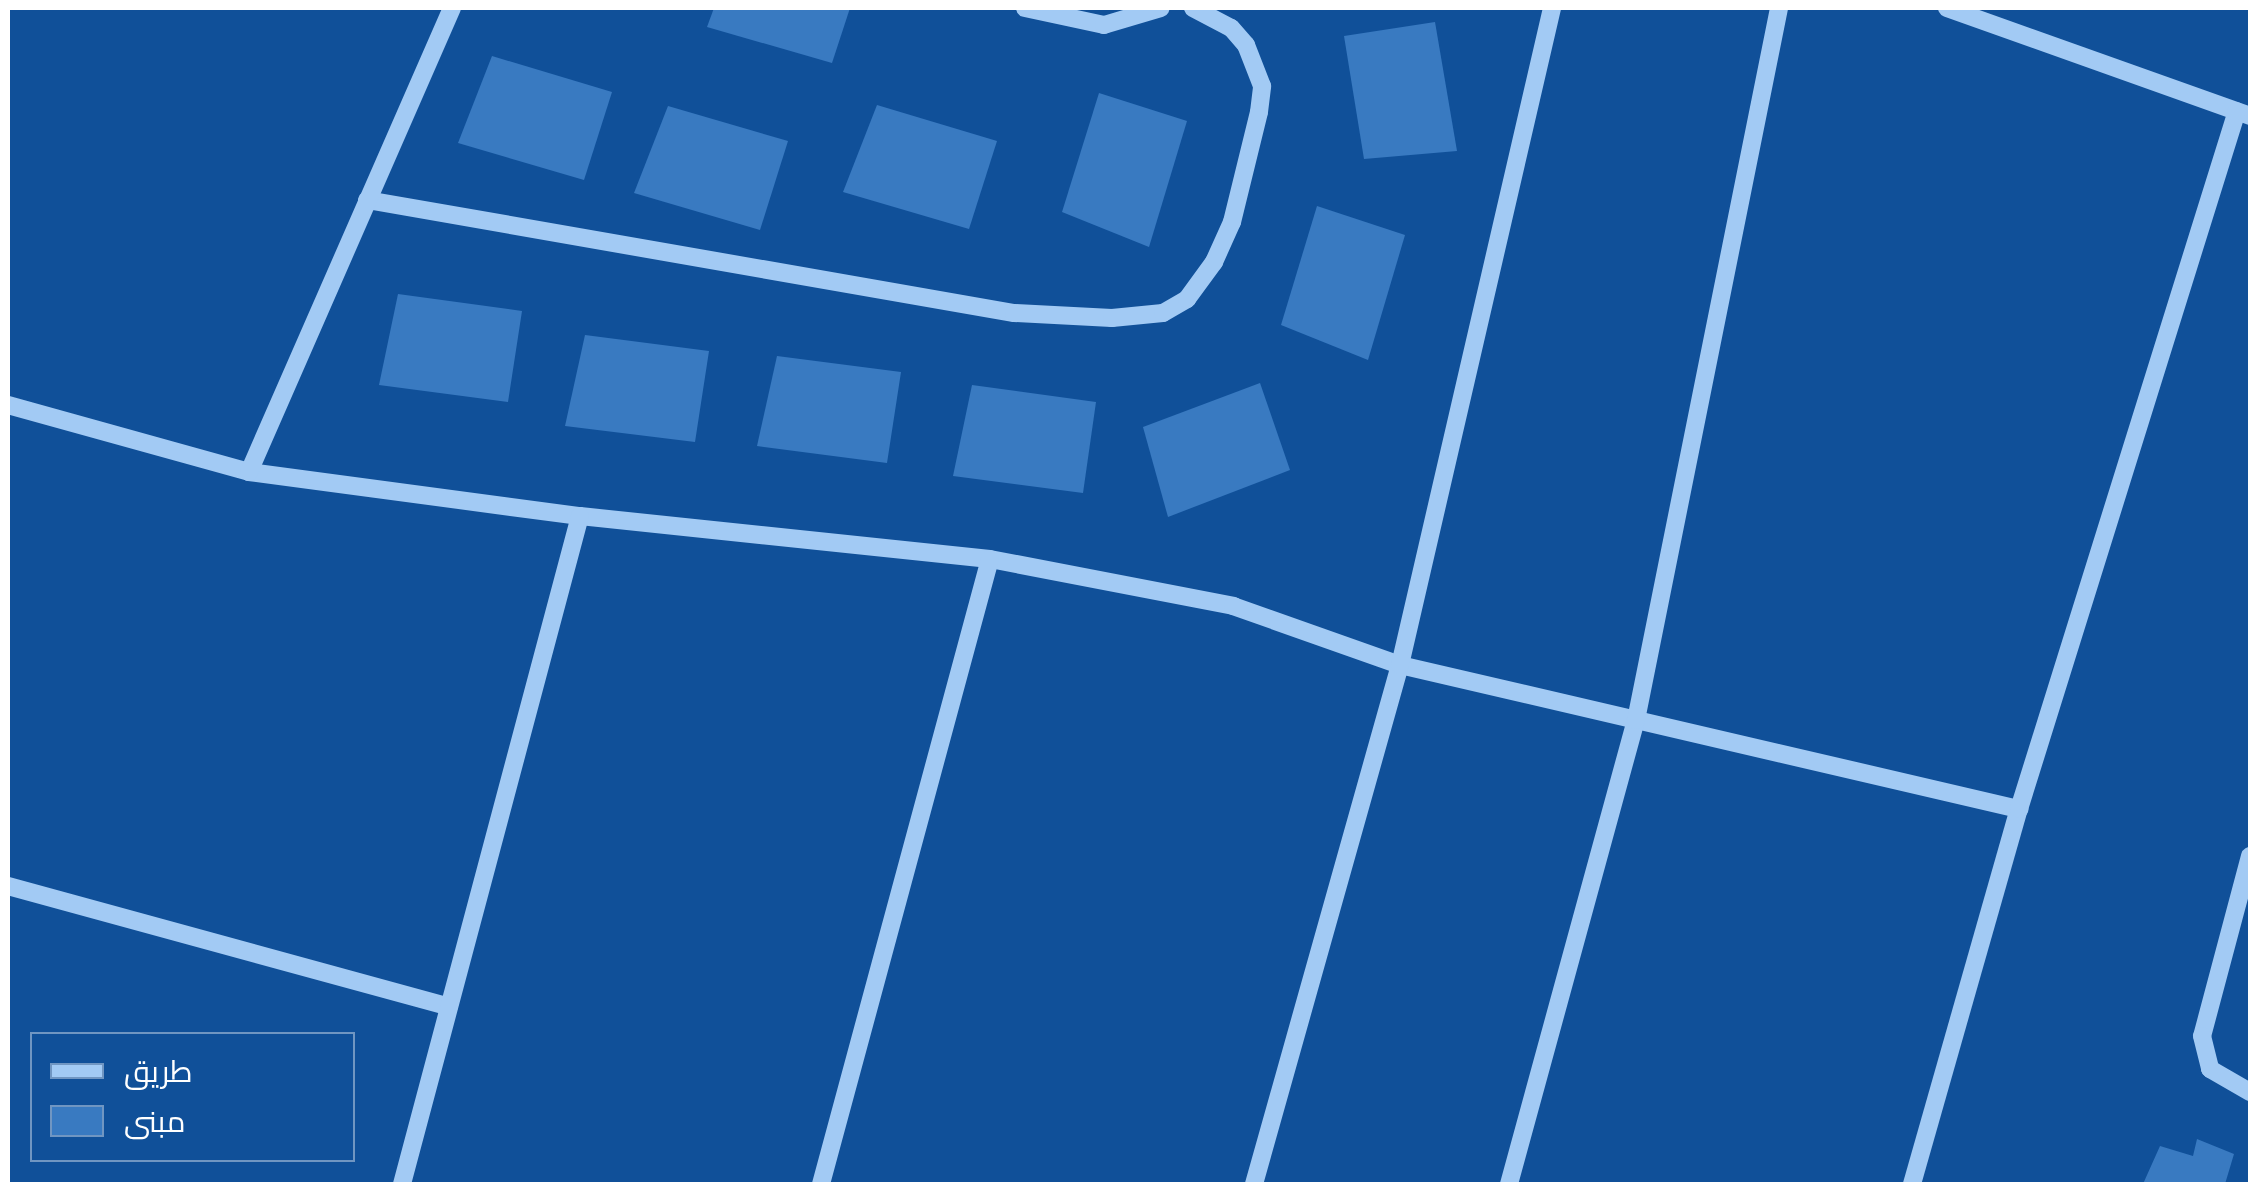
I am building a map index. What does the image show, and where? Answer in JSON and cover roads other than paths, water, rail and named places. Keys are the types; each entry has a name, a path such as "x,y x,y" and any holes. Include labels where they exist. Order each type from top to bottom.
{"street":[{"path":"249,472 452,8"},
{"path":"1026,8 1104,26 1161,8"},
{"path":"368,200 1014,312 1112,318 1163,313 1187,298 1214,262 1232,222 1260,112 1262,86 1246,45 1231,28 1193,8"},
{"path":"1254,1184 1400,664 1552,8"},
{"path":"1510,1184 1636,720 1779,8"},
{"path":"1912,1184 2018,810 2244,114 1947,8"},
{"path":"8,405 249,472 580,516 990,559 1233,606 1400,664 2018,810"},
{"path":"402,1184 580,516"},
{"path":"821,1184 990,559"},
{"path":"2250,856 2202,1036 2210,1069 2250,1092"},
{"path":"8,886 449,1007"}]}
